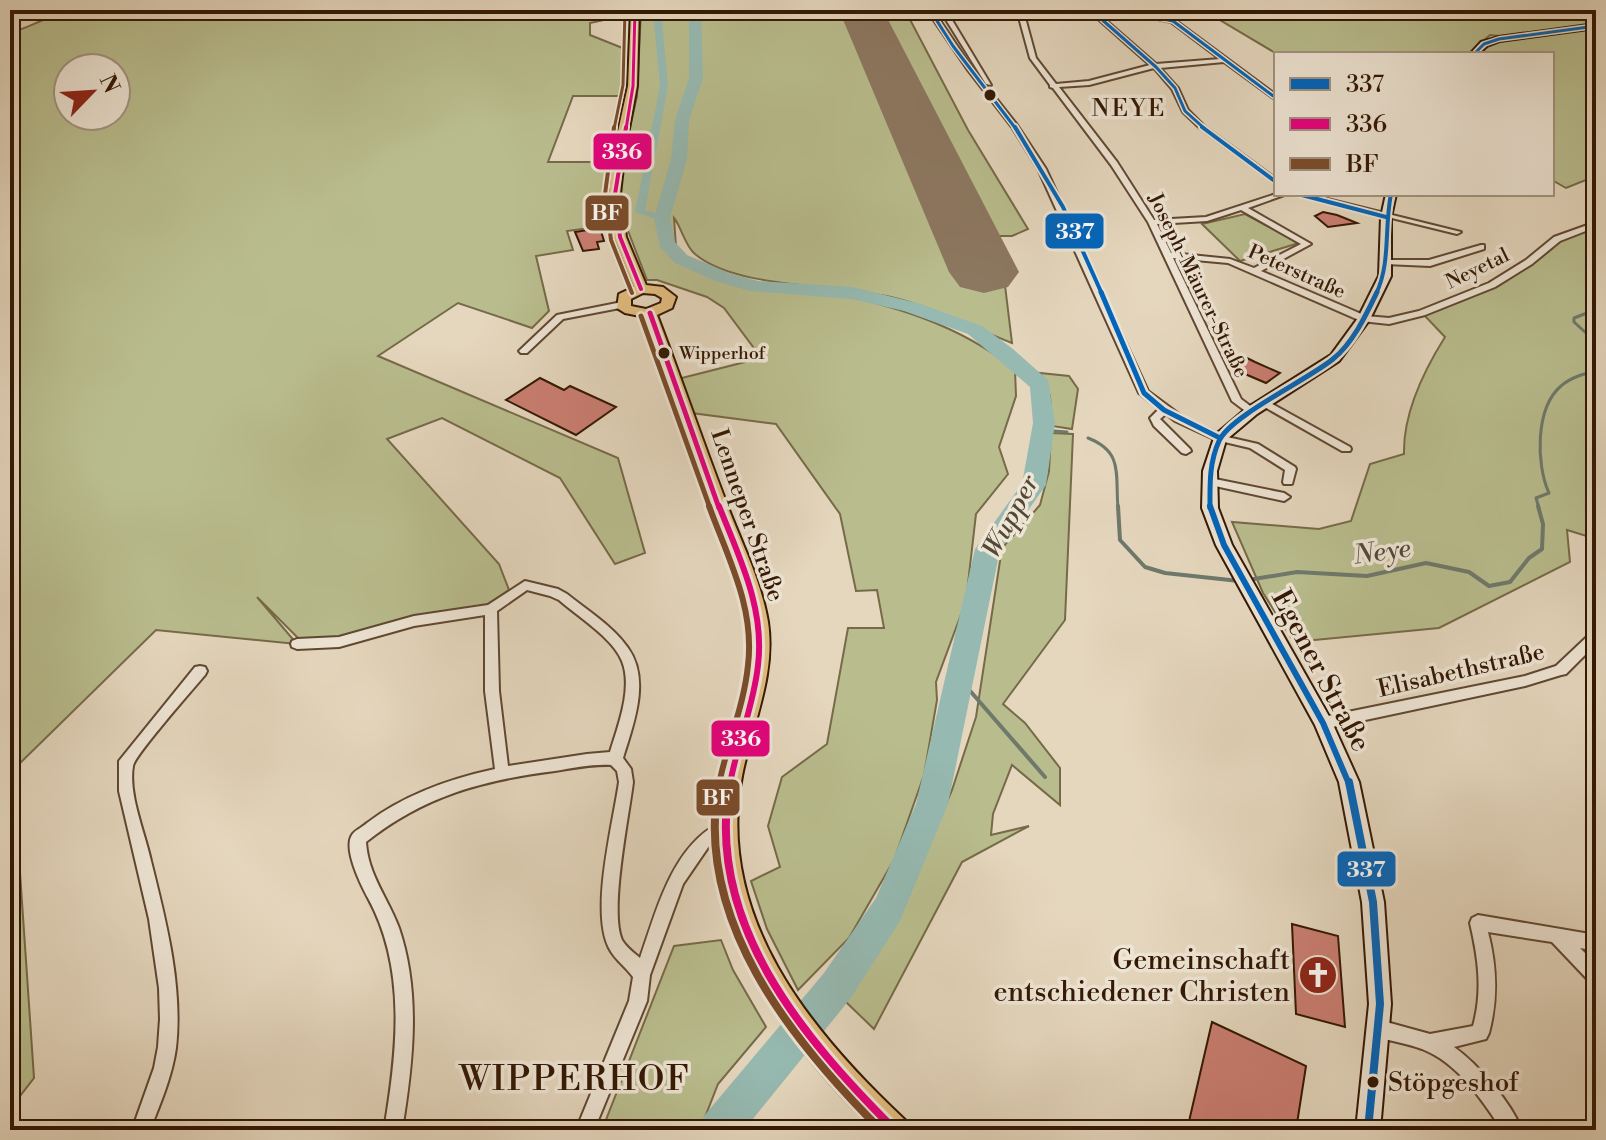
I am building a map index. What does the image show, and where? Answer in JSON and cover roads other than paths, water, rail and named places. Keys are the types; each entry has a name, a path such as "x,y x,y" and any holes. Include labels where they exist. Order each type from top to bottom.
{"main road":[{"path":"635,10 631,96 612,194 616,222 641,289"},
{"path":"641,289 658,290 669,297 663,308 650,313 629,311 622,305 624,297 641,289"},
{"name":"Lenneper Straße","path":"650,313 735,549 759,627 760,654 728,789 726,827 732,884 745,930 779,999 820,1055 895,1130"}],"street":[{"path":"930,10 986,91 1015,126 1042,169 1144,393 1164,410 1220,438 1261,449 1291,469 1288,482"},
{"path":"943,10 991,87 986,91"},
{"name":"Joseph-Mäurer-Straße","path":"1020,10 1033,58 1114,164 1152,222 1237,401 1258,407 1346,449"},
{"path":"1091,10 1156,67 1175,88 1185,111 1202,127 1274,181"},
{"path":"1122,10 1173,21 1274,96"},
{"path":"1476,52 1484,44 1499,39 1596,26"},
{"path":"1052,86 1089,83 1132,70 1227,60"},
{"path":"1152,222 1207,219 1277,196"},
{"path":"1306,196 1457,232"},
{"path":"1220,438 1258,407 1335,358 1364,319 1385,276 1386,217 1391,196"},
{"path":"1243,208 1307,244 1257,270"},
{"name":"Neyetal","path":"1364,319 1389,321 1422,313 1492,285 1529,262 1557,239 1596,224"},
{"path":"1385,262 1430,263 1481,247"},
{"name":"Peterstraße","path":"1167,255 1200,256 1257,270 1364,319"},
{"path":"524,351 560,317 622,305"},
{"path":"1164,410 1155,418 1158,424 1186,451"},
{"name":"Egener Straße","path":"1220,438 1210,482 1210,508 1233,565 1323,723 1349,782 1373,902 1379,1029 1368,1130"},
{"path":"1210,482 1284,497"},
{"path":"297,644 339,642 414,621 491,609 525,585 554,592 613,642 628,659 631,682 628,723 615,759"},
{"path":"491,609 492,691 502,771"},
{"name":"Elisabethstraße","path":"1323,723 1561,670 1596,636"},
{"path":"141,1130 162,1072 168,1044 166,977 126,791 126,761 200,671"},
{"path":"615,759 624,769 626,782 609,914 613,939 621,954 633,960 642,975"},
{"path":"393,1130 399,1095 405,999 391,928 357,861 358,839 384,817 468,779 502,771 615,759"},
{"path":"585,1130 638,1001 642,975 683,867 709,836 726,827"},
{"path":"1430,1043 1480,1033 1488,1007 1489,964 1478,923 1596,943"},
{"path":"1556,935 1596,976"},
{"path":"1379,1029 1430,1043 1460,1063 1489,1095 1513,1130"}],"waterway":[{"path":"657,10 664,86 640,212 662,218"},
{"name":"Wupper","path":"695,10 696,78 682,120 679,159 662,218 666,243 681,259 722,277 757,287 852,293 910,307 975,330 1006,353 1040,385 1044,423 1034,485 988,549 932,804 888,909 837,986 718,1130"},
{"name":"Neye","path":"1596,302 1587,313 1574,318 1574,322 1596,342"},
{"name":"Neye","path":"1596,346 1596,351"},
{"name":"Neye","path":"1539,508 1536,498 1549,493 1540,453 1546,408 1552,396 1565,383 1596,371"},
{"name":"Neye","path":"1042,430 1067,432"},
{"name":"Neye","path":"1088,438 1100,444 1113,458 1118,508"},
{"name":"Neye","path":"1118,506 1120,540 1145,567 1165,573 1239,581"},
{"name":"Neye","path":"1248,580 1297,572 1367,576 1426,563 1469,572 1489,586 1510,582 1529,558 1542,549 1543,524 1538,506"},
{"path":"958,677 1045,777"}],"place":[{"name":"Wipperhof","path":"664,353"},
{"name":"Gemeinschaft entschiedener Christen","path":"1318,975"},
{"name":"Stöpgeshof","path":"1373,1082"}],"district":[{"name":"NEYE","path":"1129,108"},
{"name":"WIPPERHOF","path":"575,1078"}]}
